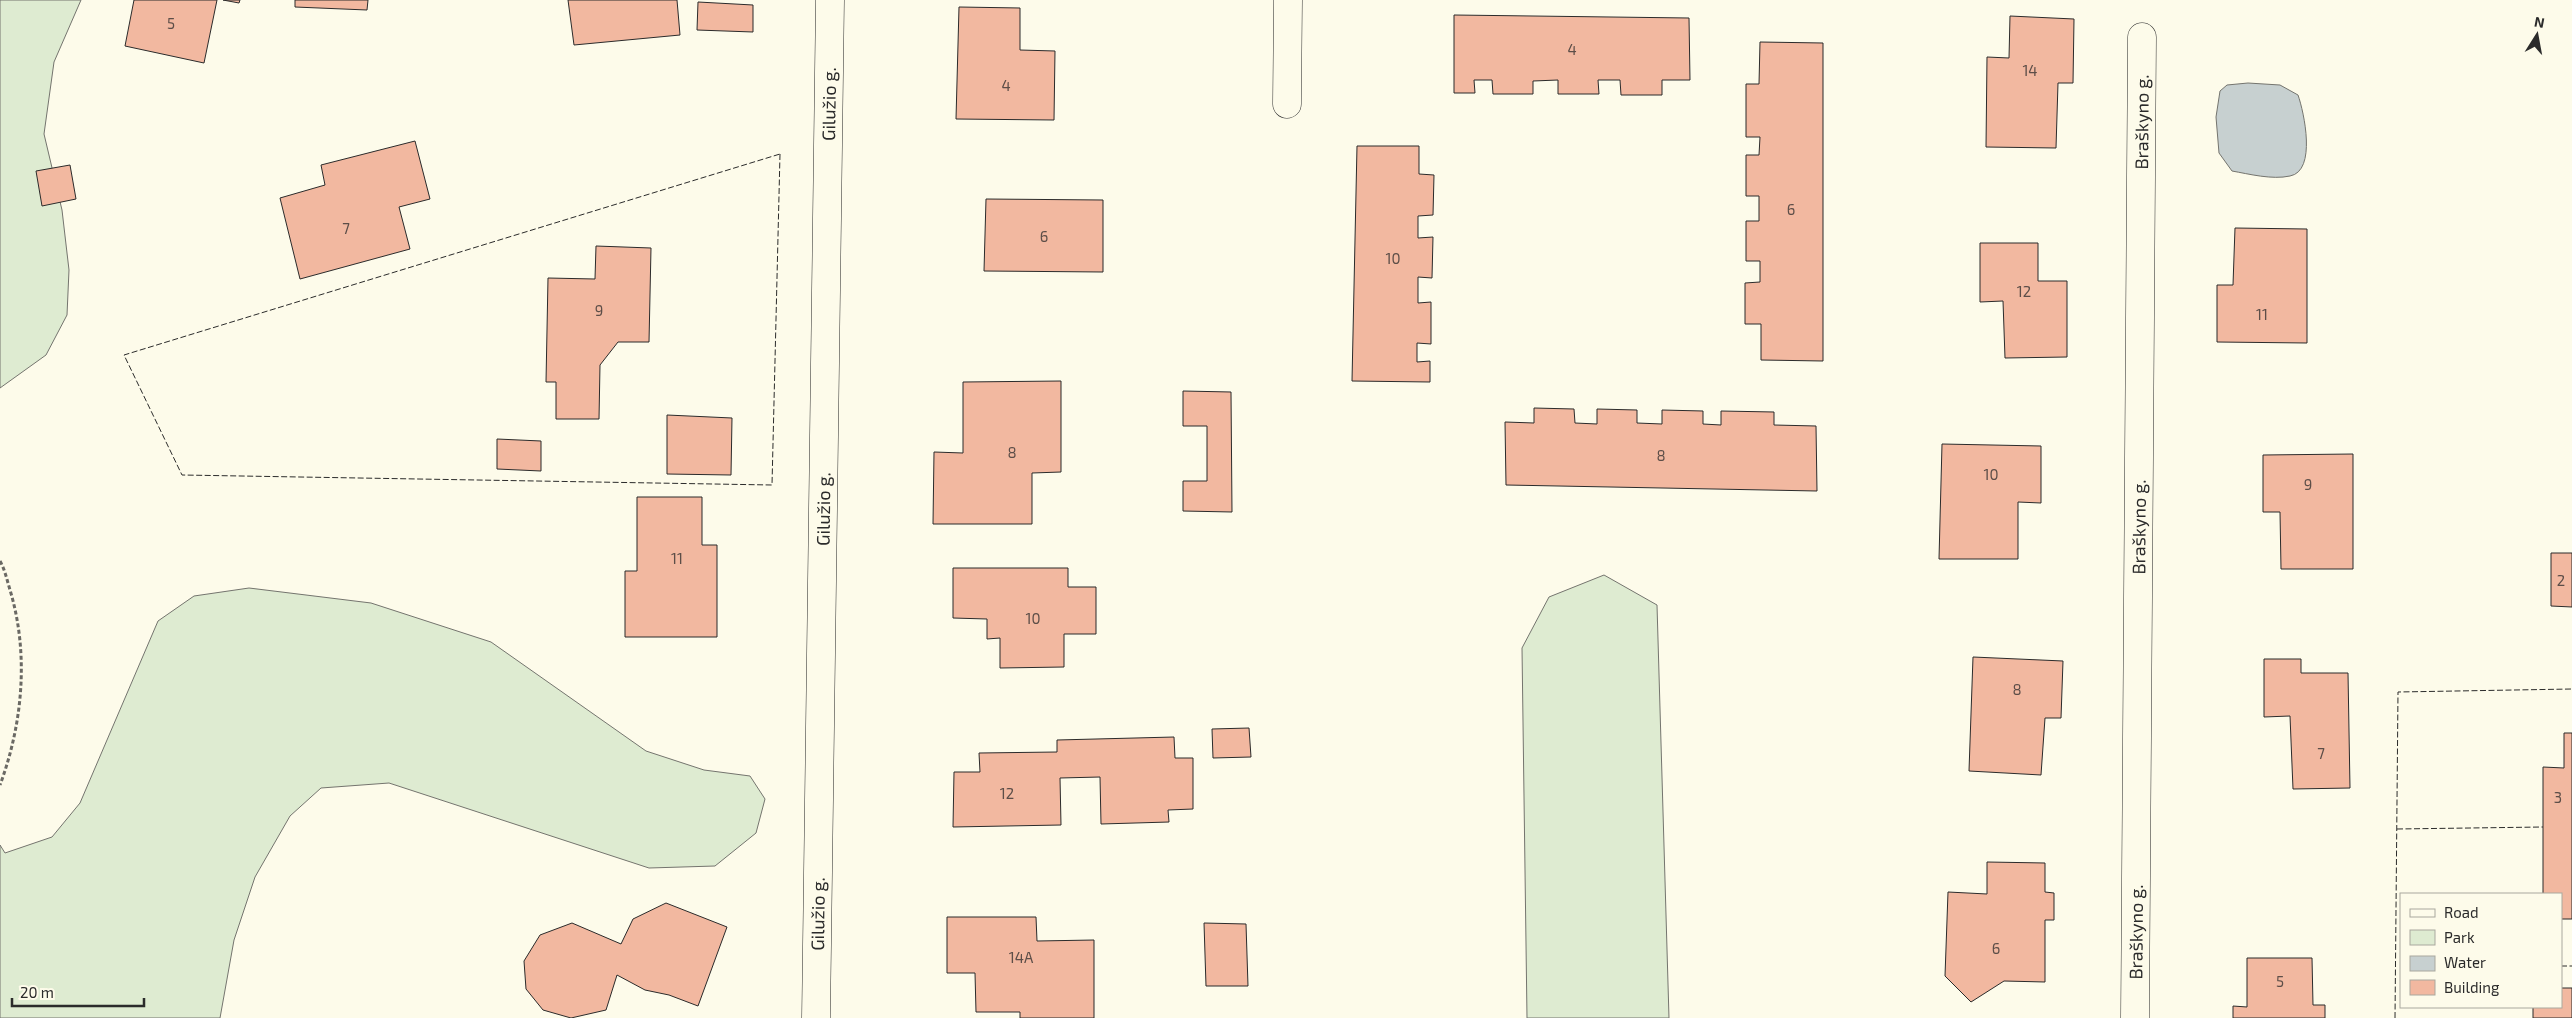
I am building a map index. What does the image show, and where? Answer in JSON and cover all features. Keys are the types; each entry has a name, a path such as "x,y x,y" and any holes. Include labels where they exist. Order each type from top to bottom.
{"street":[{"name":"Gilužio g.","path":"816,1018 830,0"},
{"path":"1288,0 1288,104"},
{"name":"Braškyno g.","path":"2135,1018 2142,36"}],"path":[{"path":"0,561 18,618 22,688 7,767 0,785"}],"green space":[{"path":"0,0 81,0 54,62 44,134 62,210 69,270 67,315 46,355 0,388"},
{"path":"1604,575 1657,605 1669,1018 1527,1018 1522,648 1549,597"},
{"path":"249,588 371,603 491,642 646,751 704,770 750,776 765,799 756,833 715,866 649,868 389,783 321,788 290,816 255,877 234,940 220,1018 0,1018 0,845 5,853 52,837 80,803 158,621 194,596"}],"water":[{"path":"2248,83 2280,85 2298,95 2305,127 2306,153 2303,164 2298,172 2290,176 2276,177 2232,171 2219,153 2216,117 2220,91 2227,85"}],"building":[{"path":"134,0 217,0 204,63 125,46"},
{"path":"223,0 240,0 239,3"},
{"path":"295,0 368,0 367,10 295,7"},
{"path":"568,0 677,0 680,35 574,45"},
{"path":"698,2 753,5 753,32 697,30"},
{"path":"959,7 1020,8 1020,50 1055,51 1054,120 956,119"},
{"path":"1454,15 1689,18 1690,80 1662,80 1662,95 1621,95 1620,80 1598,80 1599,94 1558,94 1558,80 1533,81 1533,94 1493,94 1492,80 1474,80 1475,93 1454,93"},
{"path":"2010,16 2074,19 2073,83 2058,83 2056,148 1986,147 1987,57 2009,58"},
{"path":"1760,42 1823,43 1823,361 1761,360 1761,324 1745,324 1745,283 1760,282 1760,261 1746,261 1746,221 1759,221 1759,196 1746,196 1746,155 1759,155 1760,137 1746,137 1746,84 1759,84"},
{"path":"415,141 430,199 399,207 410,249 300,279 280,198 325,185 321,165"},
{"path":"1357,146 1419,146 1419,174 1434,175 1433,215 1418,216 1418,238 1433,237 1432,278 1418,277 1418,303 1431,302 1431,344 1417,343 1417,362 1430,361 1430,382 1352,381"},
{"path":"70,165 76,199 42,206 36,171"},
{"path":"986,199 1103,200 1103,272 984,271"},
{"path":"2235,228 2307,229 2307,343 2217,342 2217,285 2233,285"},
{"path":"1980,243 2038,243 2038,281 2067,281 2067,357 2005,358 2003,301 1980,302"},
{"path":"596,246 651,248 649,342 618,342 600,365 599,419 556,419 556,382 546,382 548,278 595,279"},
{"path":"1061,381 1061,472 1032,473 1032,524 933,524 934,452 963,453 963,382"},
{"path":"1183,391 1231,392 1232,512 1183,511 1183,481 1207,481 1207,426 1183,426"},
{"path":"1534,408 1574,409 1575,423 1597,424 1597,409 1637,410 1637,423 1662,424 1662,410 1703,411 1703,424 1721,425 1721,411 1774,412 1774,425 1816,426 1817,491 1506,485 1505,422 1534,423"},
{"path":"667,415 732,418 731,475 667,474"},
{"path":"497,439 541,441 541,471 497,469"},
{"path":"1942,444 2041,446 2041,503 2018,502 2018,559 1939,559"},
{"path":"2353,454 2353,569 2281,569 2280,512 2263,512 2263,455"},
{"path":"637,497 702,497 702,545 717,545 717,637 625,637 625,571 637,571"},
{"path":"2551,553 2572,553 2572,607 2551,606"},
{"path":"953,568 1068,568 1068,587 1096,587 1096,634 1064,634 1064,667 1000,668 1000,638 987,639 987,619 953,618"},
{"path":"1973,657 2063,661 2061,718 2045,718 2041,775 1969,771"},
{"path":"2264,659 2301,659 2301,673 2348,673 2350,788 2293,789 2290,716 2264,717"},
{"path":"1249,728 1251,757 1213,758 1212,729"},
{"path":"2564,733 2572,733 2572,919 2562,919 2562,893 2543,893 2543,767 2564,768"},
{"path":"1174,737 1175,758 1193,758 1193,809 1168,810 1169,822 1101,824 1100,777 1060,778 1061,825 953,827 954,772 980,772 979,753 1057,752 1057,740"},
{"path":"1987,862 2045,863 2045,892 2054,893 2054,920 2045,920 2045,982 2004,981 1971,1002 1945,976 1948,892 1987,894"},
{"path":"666,903 727,927 698,1006 669,995 645,990 617,975 606,1010 571,1018 543,1010 526,989 524,961 540,935 572,923 621,944 633,919"},
{"path":"947,917 1036,917 1037,941 1094,940 1094,1018 1020,1018 1020,1012 976,1012 975,973 947,973"},
{"path":"1204,923 1246,924 1248,986 1206,986"},
{"path":"2247,958 2312,958 2313,1005 2325,1005 2325,1018 2233,1018 2233,1006 2247,1007"},
{"path":"2562,988 2572,988 2572,1018 2533,1018 2533,1008 2562,1008"}],"fence":[{"path":"780,154 772,485 182,475 124,355 780,154"},
{"path":"2395,1018 2398,692 2572,689"},
{"path":"2397,829 2543,827"},
{"path":"2562,966 2572,966"}]}
